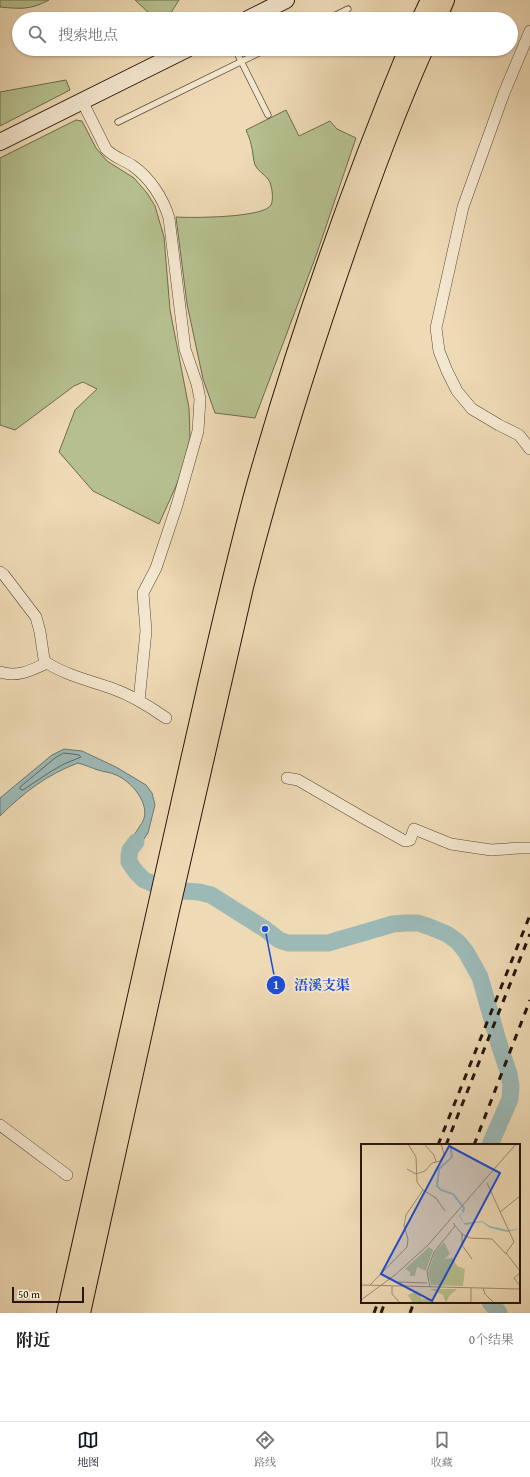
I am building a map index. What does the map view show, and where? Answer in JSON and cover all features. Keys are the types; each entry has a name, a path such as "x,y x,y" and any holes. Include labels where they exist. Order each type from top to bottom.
{"main road":[{"path":"262,12 286,0"},
{"path":"424,12 430,0"},
{"path":"440,12 445,0"},
{"path":"0,142 174,56"},
{"path":"174,862 228,591 272,431 343,218 378,122 405,56"},
{"path":"66,1313 174,862 244,587 286,435 309,360 356,222 421,56"},
{"path":"81,1313 161,917"}],"street":[{"path":"530,31 504,94 463,207 436,328 439,350 447,372 457,391 472,409 519,435 530,449"},
{"path":"82,101 106,149 110,153 134,167 145,177 159,194 166,208 169,218 184,349 197,384 200,399 198,431 177,505 156,568 143,593 146,631 139,701"},
{"path":"0,572 4,575 36,617 44,659 47,663 139,701 166,718"},
{"path":"0,672 13,674 26,673 47,663"},
{"path":"287,778 298,780 405,841 410,840 414,829 451,844 491,850 530,848"},
{"path":"0,1125 67,1175"}],"lane":[{"path":"342,12 348,9"},
{"path":"239,56 268,115"},
{"path":"118,122 254,56"}],"green space":[{"path":"0,0 49,0 36,6 20,8 0,7"},
{"path":"135,0 179,0 172,12 148,12"},
{"path":"66,80 70,90 0,126 0,92"},
{"path":"286,110 299,136 330,121 337,129 356,138 317,253 255,418 215,413 203,379 187,304 176,217 242,215 266,209 271,205 271,184 255,165 251,142 246,130"},
{"path":"76,120 82,121 96,148 107,161 134,178 147,193 155,206 164,237 170,310 189,408 190,438 183,467 159,524 93,491 59,452 75,410 97,389 83,382 74,386 15,430 0,425 0,158"}],"water":[{"path":"64,749 82,751 116,767 146,785 152,793 155,805 148,833 136,851 134,860 126,865 125,859 128,847 143,821 145,814 142,801 138,794 128,782 114,774 78,763 67,767 36,785 0,816 0,798 52,755"}],"waterway":[{"path":"136,842 130,850 129,862 144,880 168,890 199,892 211,895 265,929 279,940 288,943 328,943 393,924 405,923 418,923 430,927 447,934 458,942 466,952 480,977 509,1074 511,1086 510,1099 490,1144"},
{"path":"491,1303 499,1313"}],"railway":[{"path":"438,1144 530,915"},
{"path":"446,1144 530,934"},
{"path":"474,1144 530,1000"},
{"path":"374,1313 378,1303"},
{"path":"381,1313 385,1303"},
{"path":"410,1313 414,1303"}],"place":[{"name":"浯溪支渠","path":"265,929"}]}
